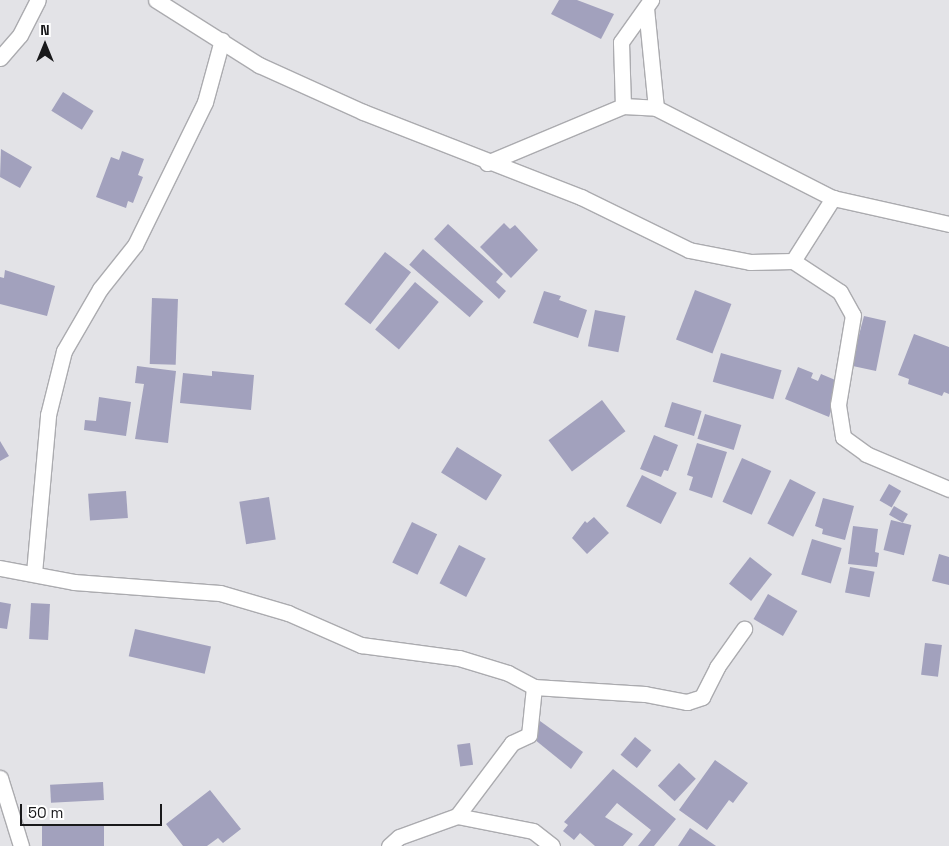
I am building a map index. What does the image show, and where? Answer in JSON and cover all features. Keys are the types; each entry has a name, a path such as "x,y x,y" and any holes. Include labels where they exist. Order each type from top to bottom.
{"street":[{"path":"0,58 20,35 38,0"},
{"path":"156,0 259,65 487,163 581,196 689,250 750,262 793,261 840,292 854,315 838,405 843,437 866,454 949,489"},
{"path":"623,106 621,42 649,4"},
{"path":"649,4 656,108"},
{"path":"34,573 48,416 64,351 100,289 135,245 205,102 222,40"},
{"path":"487,163 623,106 656,108 832,198 949,224"},
{"path":"793,261 832,198"},
{"path":"0,568 74,582 220,593 288,613 361,645 459,658 508,673 534,687 645,694 687,702 702,697 717,667 744,629"},
{"path":"457,816 512,743 529,735 534,687"},
{"path":"0,778 21,846"},
{"path":"389,846 399,837 457,816 533,831 552,846"}],"building":[{"path":"559,0 577,0 614,14 601,39 551,14"},
{"path":"63,92 94,111 82,130 51,111"},
{"path":"1,149 32,167 20,188 0,177"},
{"path":"122,151 144,159 138,175 143,177 133,203 128,201 126,208 96,197 111,157 119,160"},
{"path":"504,223 510,229 515,225 538,250 511,278 480,247"},
{"path":"448,224 503,274 496,282 506,291 499,299 434,239"},
{"path":"423,249 483,301 470,317 409,265"},
{"path":"385,252 411,272 370,324 344,304"},
{"path":"5,270 55,286 47,316 0,304 0,277 4,278"},
{"path":"415,282 439,302 399,349 375,329"},
{"path":"695,290 731,304 712,353 676,339"},
{"path":"544,291 561,296 559,300 587,310 578,338 533,323"},
{"path":"152,298 178,299 176,365 150,364"},
{"path":"595,310 625,316 618,352 588,346"},
{"path":"864,316 886,321 876,371 848,365 854,334 859,335"},
{"path":"914,334 949,347 949,394 944,392 942,396 908,384 909,379 898,375"},
{"path":"721,353 782,370 773,399 713,382"},
{"path":"137,366 176,371 168,443 135,439 144,384 135,383"},
{"path":"798,367 813,373 811,378 818,381 821,374 840,382 829,417 785,399"},
{"path":"212,371 254,375 251,410 180,403 183,373 212,376"},
{"path":"99,397 131,402 126,436 84,430 85,420 96,421"},
{"path":"602,400 625,431 572,471 548,440"},
{"path":"672,402 702,411 694,436 664,427"},
{"path":"705,414 741,425 734,450 697,439"},
{"path":"654,435 678,445 668,471 664,470 661,477 640,469"},
{"path":"0,441 9,456 0,461"},
{"path":"697,443 727,452 712,498 689,490 693,477 687,475"},
{"path":"457,447 502,475 486,501 441,472"},
{"path":"742,458 771,471 752,515 722,502"},
{"path":"642,475 677,493 661,524 626,506"},
{"path":"790,479 816,492 793,537 767,524"},
{"path":"889,484 901,491 892,507 880,500"},
{"path":"126,491 128,518 90,521 88,494"},
{"path":"269,497 276,539 246,544 239,502"},
{"path":"823,498 854,506 845,540 822,534 823,529 815,526"},
{"path":"894,506 908,514 903,523 889,515"},
{"path":"594,517 609,533 587,554 572,538 585,521 587,523"},
{"path":"891,520 911,525 904,555 884,550"},
{"path":"412,522 437,534 417,575 392,562"},
{"path":"853,526 878,529 875,552 879,553 877,567 848,564"},
{"path":"812,539 842,548 831,583 801,574"},
{"path":"459,545 486,559 466,597 439,583"},
{"path":"939,554 949,557 949,585 932,581"},
{"path":"750,557 772,574 751,601 729,584"},
{"path":"850,567 875,572 870,597 845,593"},
{"path":"768,594 797,611 783,636 754,619"},
{"path":"0,602 11,604 7,629 0,628"},
{"path":"31,603 50,604 48,640 29,639"},
{"path":"135,629 211,647 205,674 129,656"},
{"path":"925,643 942,645 938,677 921,675"},
{"path":"540,721 583,752 571,769 529,735"},
{"path":"635,737 651,750 637,768 621,755"},
{"path":"470,743 473,765 460,767 457,745"},
{"path":"715,760 748,783 733,803 729,800 707,830 679,810"},
{"path":"679,763 696,779 675,801 658,786"},
{"path":"613,769 676,819 654,846 638,846 651,830 617,803 605,817 633,834 623,846 595,846 580,833 574,840 563,831 568,825 564,822"},
{"path":"103,782 104,800 51,803 50,785"},
{"path":"210,790 241,829 223,843 218,838 207,846 183,846 166,824"},
{"path":"42,826 104,826 104,846 42,846"},
{"path":"690,828 716,846 678,846"}]}
